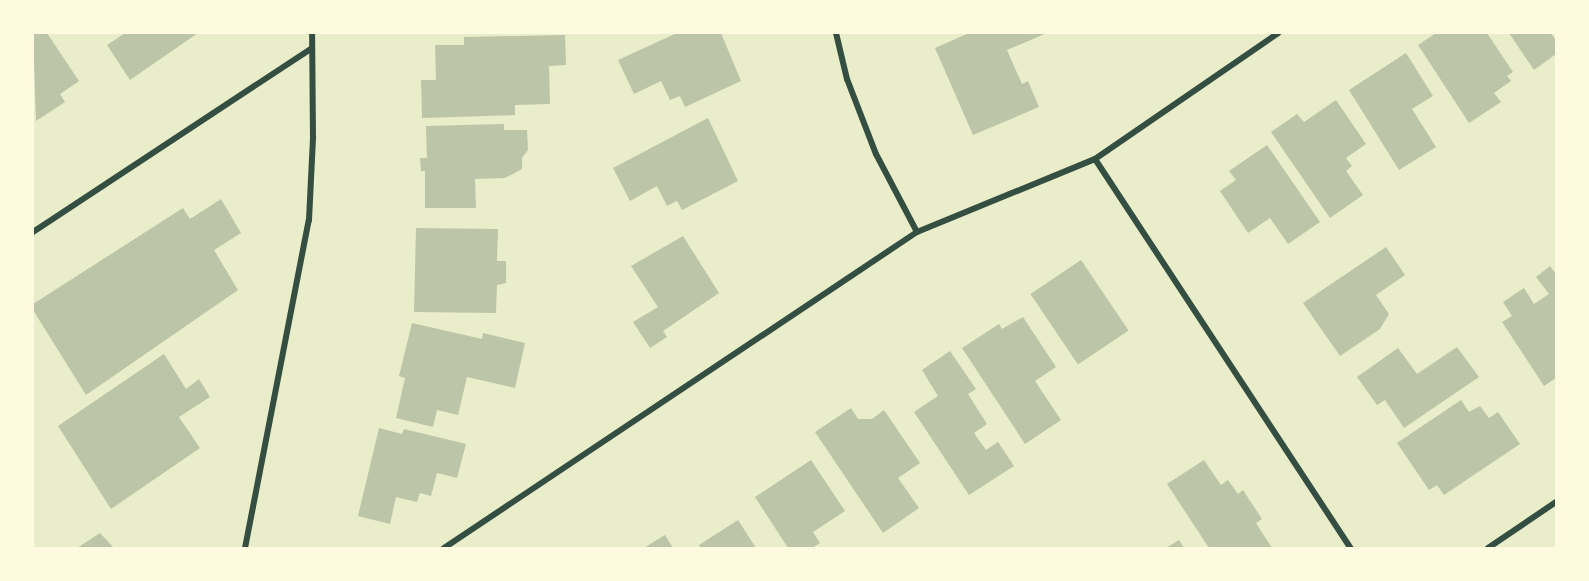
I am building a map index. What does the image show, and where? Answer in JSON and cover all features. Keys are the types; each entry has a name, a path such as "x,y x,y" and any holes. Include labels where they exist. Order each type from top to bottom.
{"street":[{"path":"245,548 309,220 312,33"},
{"path":"836,33 847,79 876,154 916,232"},
{"path":"444,548 916,232 1095,159 1278,33"},
{"path":"33,232 312,48"},
{"path":"1095,159 1351,548"},
{"path":"1488,548 1556,502"}],"building":[{"path":"33,33 47,33 79,81 60,94 65,102 36,121"},
{"path":"125,33 198,33 130,80 107,45"},
{"path":"677,33 721,33 741,81 685,107 680,96 670,100 661,81 634,94 618,60"},
{"path":"969,33 1047,33 1007,50 1022,84 1028,81 1039,107 973,135 935,48"},
{"path":"1436,33 1487,33 1513,72 1507,76 1511,81 1494,93 1501,102 1469,123 1418,45"},
{"path":"1509,33 1551,33 1556,41 1556,54 1534,70"},
{"path":"565,35 566,65 549,66 550,104 515,105 515,115 422,118 421,80 436,80 435,45 464,45 464,37"},
{"path":"1406,53 1433,96 1412,109 1436,147 1399,170 1349,90"},
{"path":"1336,100 1366,144 1346,158 1352,166 1346,171 1363,195 1330,218 1271,132 1297,114 1304,122"},
{"path":"708,118 738,181 682,210 677,201 667,206 657,186 630,201 613,168"},
{"path":"504,124 504,130 527,130 528,150 522,158 522,169 505,178 475,179 476,208 425,208 425,171 421,171 420,158 427,158 426,126"},
{"path":"1267,145 1320,222 1288,244 1270,218 1248,233 1220,191 1236,180 1229,171"},
{"path":"221,199 241,233 214,250 238,290 86,395 33,310 33,304 183,208 190,219"},
{"path":"416,228 498,229 497,261 506,261 506,283 497,285 496,313 414,312"},
{"path":"683,236 719,293 663,331 667,337 650,348 633,322 658,307 631,266"},
{"path":"1386,247 1405,275 1376,295 1389,314 1380,329 1340,356 1303,303"},
{"path":"1081,260 1129,330 1078,365 1030,294"},
{"path":"1550,266 1556,274 1556,378 1544,386 1502,322 1512,316 1503,302 1524,288 1534,304 1549,294 1536,277"},
{"path":"1023,317 1056,367 1035,381 1061,420 1025,444 962,348 999,324 1002,329"},
{"path":"412,323 482,339 483,333 525,343 515,388 467,377 458,415 437,410 433,427 396,418 405,378 399,376"},
{"path":"1457,347 1479,377 1404,428 1385,400 1377,405 1357,377 1398,348 1417,374"},
{"path":"950,351 976,389 968,394 987,424 974,433 986,450 998,442 1014,466 969,495 914,412 938,396 922,370"},
{"path":"164,354 186,389 199,379 210,397 179,417 200,448 111,509 58,426"},
{"path":"1461,400 1469,412 1480,406 1489,418 1498,412 1520,444 1444,495 1437,485 1429,490 1397,443"},
{"path":"851,408 858,419 872,419 884,410 920,463 898,478 919,508 883,533 815,432"},
{"path":"379,428 402,434 404,429 466,444 457,478 437,473 431,496 420,493 417,502 396,497 390,524 358,516"},
{"path":"811,460 845,511 813,532 820,543 812,548 788,548 755,497"},
{"path":"1204,460 1221,485 1228,480 1238,494 1243,490 1262,519 1256,523 1272,548 1209,548 1167,484"},
{"path":"738,520 756,548 701,548 699,545"},
{"path":"100,533 114,548 77,548"},
{"path":"665,535 673,548 644,548"},
{"path":"1179,540 1184,548 1166,548"}]}
